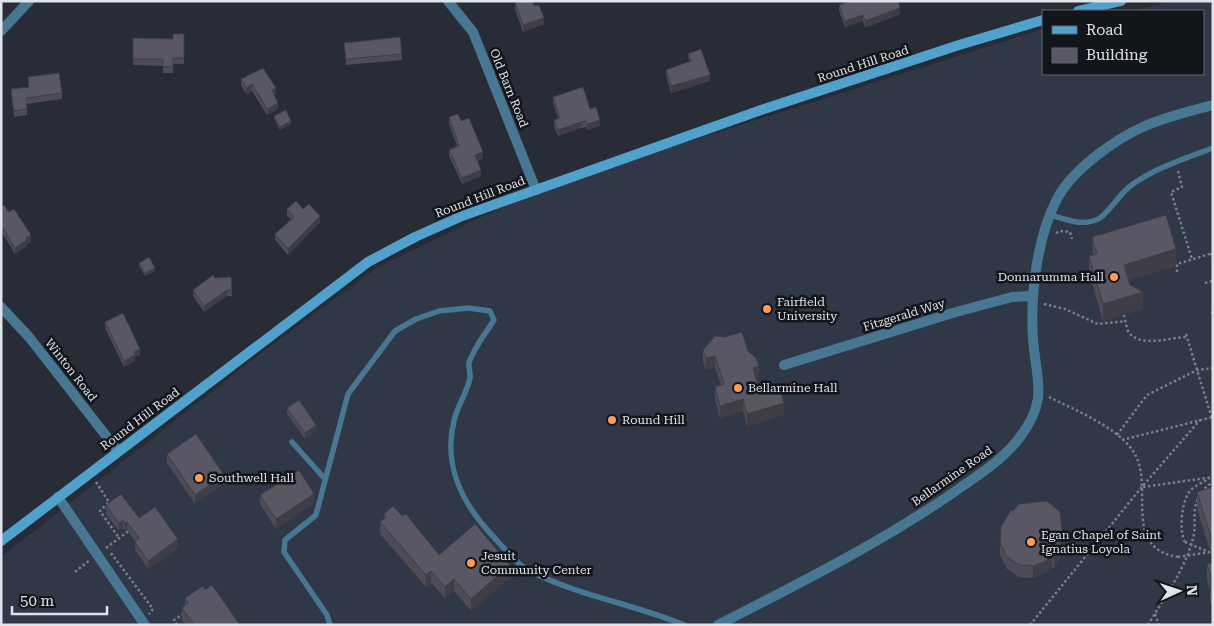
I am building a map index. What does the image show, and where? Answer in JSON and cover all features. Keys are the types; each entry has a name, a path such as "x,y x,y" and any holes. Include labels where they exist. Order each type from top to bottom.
{"main road":[{"path":"1082,10 1121,1"},
{"name":"Round Hill Road","path":"1,541 368,262 415,237 462,216 764,109 959,45 1042,20"}],"street":[{"path":"1,31 29,1"},
{"name":"Old Barn Road","path":"448,1 473,32 536,190"},
{"name":"Bellarmine Road","path":"718,625 877,540 943,500 1010,449 1031,420 1039,392 1032,301 1051,215 1057,198 1078,172 1123,137 1145,126 1213,104"},
{"name":"Fitzgerald Way","path":"784,365 956,312 1012,297 1032,301"},
{"name":"Winton Road","path":"1,307 29,337 118,451"},
{"path":"58,497 146,620"}],"lane":[{"path":"1051,215 1072,222 1085,222 1099,218 1128,188 1150,173 1213,148"},
{"path":"330,625 327,615 284,552 285,540 316,515 348,394 395,331 416,318 439,311 468,308 490,311 494,320 469,363 470,377 460,400 451,436 453,470 465,502 482,525 528,570 586,594 633,606 684,625"},
{"path":"292,442 326,479"}],"path":[{"path":"1175,162 1182,187 1171,192 1192,259"},
{"path":"1177,272 1177,264 1212,253 1213,259"},
{"path":"1205,283 1213,281"},
{"path":"1032,301 1054,306 1098,324 1126,321"},
{"path":"1124,315 1129,332 1139,339 1149,341 1186,336 1213,422"},
{"path":"1117,434 1147,395 1197,370 1213,368"},
{"path":"1039,392 1117,434 1133,450 1140,463 1146,534 1155,548 1165,555 1178,557 1210,552 1185,542 1182,536 1183,508 1190,491 1212,479"},
{"path":"1122,440 1212,417"},
{"path":"1030,625 1141,488 1200,420"},
{"path":"89,473 109,502 100,511 119,538"},
{"path":"1141,488 1212,479"},
{"path":"1148,625 1181,570 1194,534 1195,505 1202,490 1212,479"},
{"path":"107,547 153,609 146,620"},
{"path":"177,625 174,620 186,612"},
{"path":"1155,614 1159,625"}],"shaded area":[{"name":"Fairfield University","path":"1175,1 1213,1 1213,625 1,625 1,557 264,351 378,267 506,205 668,148 1042,29 1042,75 1204,75 1204,10 1133,10"}],"building":[{"path":"517,1 532,1 534,6 539,5 544,18 523,25 515,3"},
{"path":"850,1 898,1 900,8 865,21 863,15 845,21 839,5"},
{"path":"173,34 184,34 184,58 173,58 173,67 163,67 163,59 133,59 133,38 173,39"},
{"path":"400,37 402,54 346,59 344,43"},
{"path":"701,49 710,75 671,86 666,70 691,61 688,54"},
{"path":"263,68 276,88 272,90 278,103 267,109 252,84 246,88 241,79"},
{"path":"59,73 62,93 26,98 27,109 14,111 11,89 29,87 28,77"},
{"path":"583,87 590,109 596,107 600,120 587,124 586,121 581,122 558,130 554,120 560,118 553,97"},
{"path":"286,110 291,121 280,127 274,116"},
{"path":"458,114 461,121 469,118 483,152 475,155 481,170 462,178 449,150 459,146 449,117"},
{"path":"296,201 303,209 309,204 320,216 288,249 275,234 294,217 287,209"},
{"path":"4,205 9,212 14,209 31,235 15,248 1,225 1,207"},
{"name":"Donnarumma Hall","path":"1166,215 1176,249 1124,265 1130,285 1143,292 1103,304 1089,256 1097,254 1092,237"},
{"path":"149,257 155,268 145,273 139,263"},
{"path":"213,275 215,278 231,277 232,290 227,290 204,306 193,290"},
{"path":"123,313 140,349 134,352 135,355 124,361 105,322"},
{"name":"Bellarmine Hall","path":"742,332 748,351 756,358 759,366 753,368 760,392 779,386 784,403 747,414 743,399 720,406 715,387 724,384 715,356 706,358 703,350 715,336 725,337"},
{"path":"299,400 316,425 305,433 287,408"},
{"name":"Southwell Hall","path":"196,434 224,475 195,495 167,454"},
{"path":"299,470 314,494 276,519 260,495"},
{"path":"1213,487 1213,543 1197,492"},
{"path":"121,494 139,518 155,507 178,539 148,561 135,542 139,538 127,522 125,523 123,520 119,523 106,505"},
{"name":"Egan Chapel of Saint Ignatius Loyola","path":"1047,501 1060,512 1063,539 1057,546 1060,549 1054,557 1052,555 1044,562 1033,566 1019,565 1007,557 1000,543 1001,527 1011,510 1013,511 1019,504"},
{"name":"Jesuit Community Center","path":"393,506 402,516 406,514 439,555 475,524 510,565 471,599 454,579 445,587 431,571 426,575 380,522 386,517 384,514"},
{"path":"1213,563 1213,583 1207,564"},
{"path":"1213,584 1213,595 1210,585"},
{"path":"212,585 240,625 194,625 182,608 188,603 185,598 203,586 205,590"}],"place":[{"name":"Donnarumma Hall","path":"1114,277"},
{"name":"Fairfield University","path":"767,309"},
{"name":"Bellarmine Hall","path":"738,388"},
{"name":"Round Hill","path":"612,420"},
{"name":"Southwell Hall","path":"199,478"},
{"name":"Egan Chapel of Saint Ignatius Loyola","path":"1031,542"},
{"name":"Jesuit Community Center","path":"471,563"}]}
